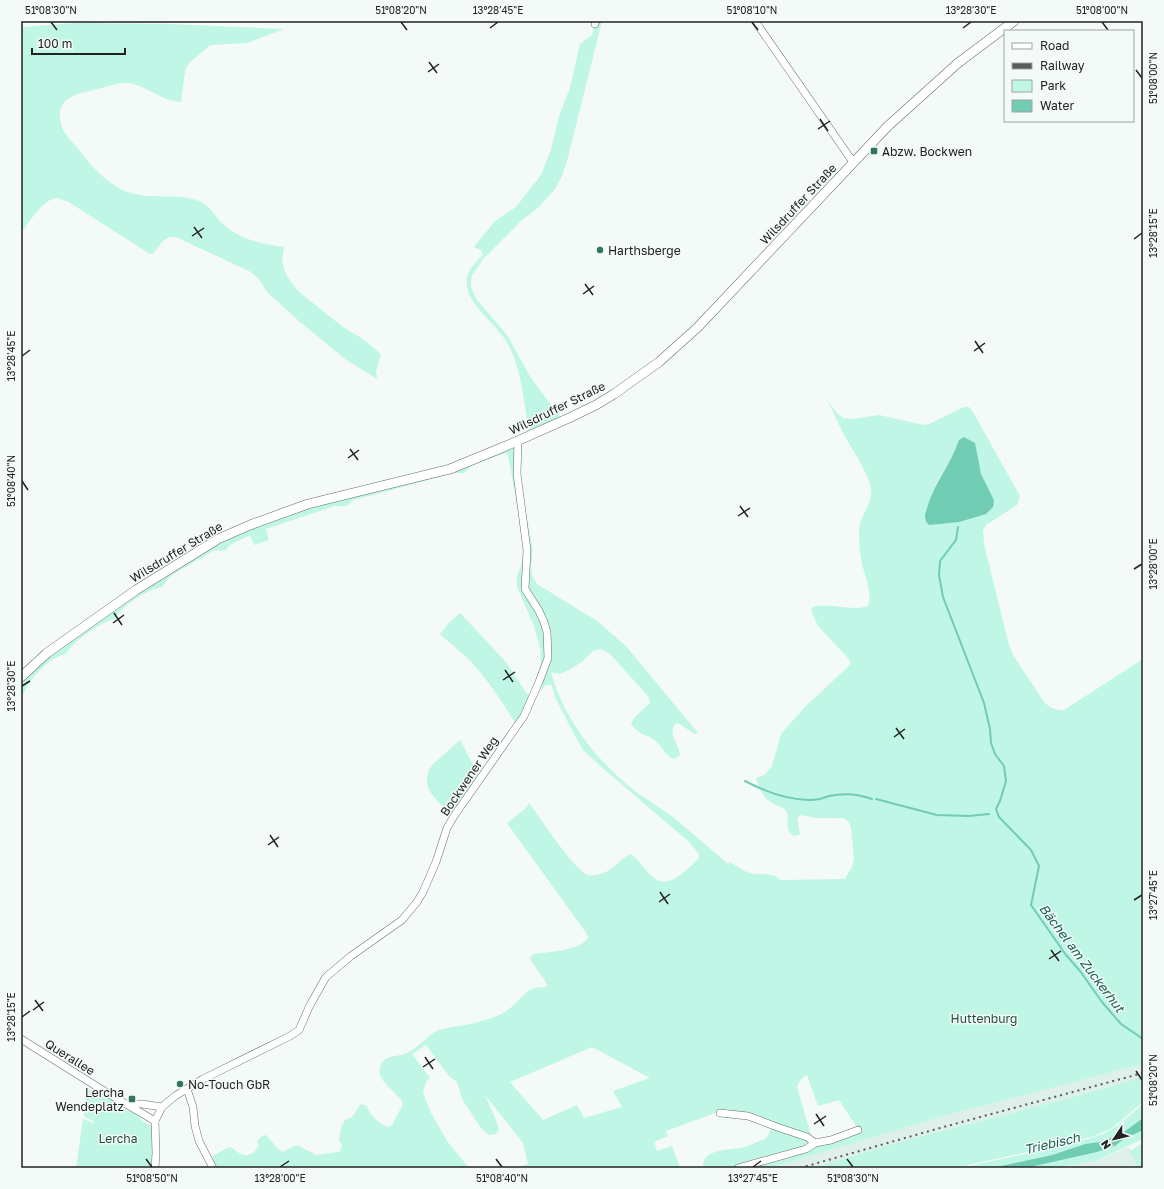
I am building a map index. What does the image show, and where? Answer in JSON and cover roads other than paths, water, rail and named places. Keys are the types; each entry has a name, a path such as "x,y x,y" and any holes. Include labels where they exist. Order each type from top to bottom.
{"main road":[{"name":"Wilsdruffer Straße","path":"21,676 47,653 136,590 218,539 250,525 308,504 450,469 518,441 602,401 631,383 668,354 714,311 888,126 958,63 1014,21"}],"street":[{"path":"755,21 853,162"},
{"name":"Bockwener Weg","path":"155,1120 162,1107 175,1096 299,1030 318,990 329,974 351,956 402,920 423,892 436,862 447,828 454,816 524,716 548,658 548,648 547,632 544,622 525,589 527,550 517,474 518,441"},
{"name":"Querallee","path":"21,1039 86,1080 155,1120"},
{"path":"187,1089 193,1107 195,1126 199,1141 213,1168"},
{"name":"Querallee","path":"128,1104 142,1104 162,1107"},
{"path":"720,1113 748,1116 806,1137 815,1143"},
{"path":"155,1120 155,1168"},
{"path":"738,1168 806,1149 815,1143 831,1140 858,1130"}],"water":[{"path":"964,437 975,443 981,474 994,500 993,507 986,514 959,522 929,525 925,516 930,499 956,449 959,440"},
{"path":"1143,1118 1143,1130 1124,1139 1115,1146 1097,1152 1026,1168 992,1168 1052,1155 1085,1144 1100,1142 1121,1134"}],"waterway":[{"name":"Bächel am Zuckerhut","path":"958,527 956,540 940,561 939,575 943,597 984,703 990,729 991,743 995,754 1004,766 1006,781 996,809 999,817 1031,850 1039,866 1031,905 1066,955 1080,971 1102,1002 1121,1024 1143,1039"},
{"path":"745,781 772,793 801,800 820,799 845,794 872,799"},
{"path":"876,799 937,815 969,816 989,814"}],"railway":[{"path":"800,1168 947,1126 1143,1073"}],"place":[{"name":"Abzw. Bockwen","path":"874,151"},
{"name":"Harthsberge","path":"600,250"},
{"name":"No-Touch GbR","path":"180,1084"},
{"name":"Lercha Wendeplatz","path":"132,1099"}],"park label":[{"name":"Huttenburg","path":"984,1018"},
{"name":"Lercha","path":"118,1138"}],"water label":[{"name":"Triebisch","path":"1052,1143"}]}
